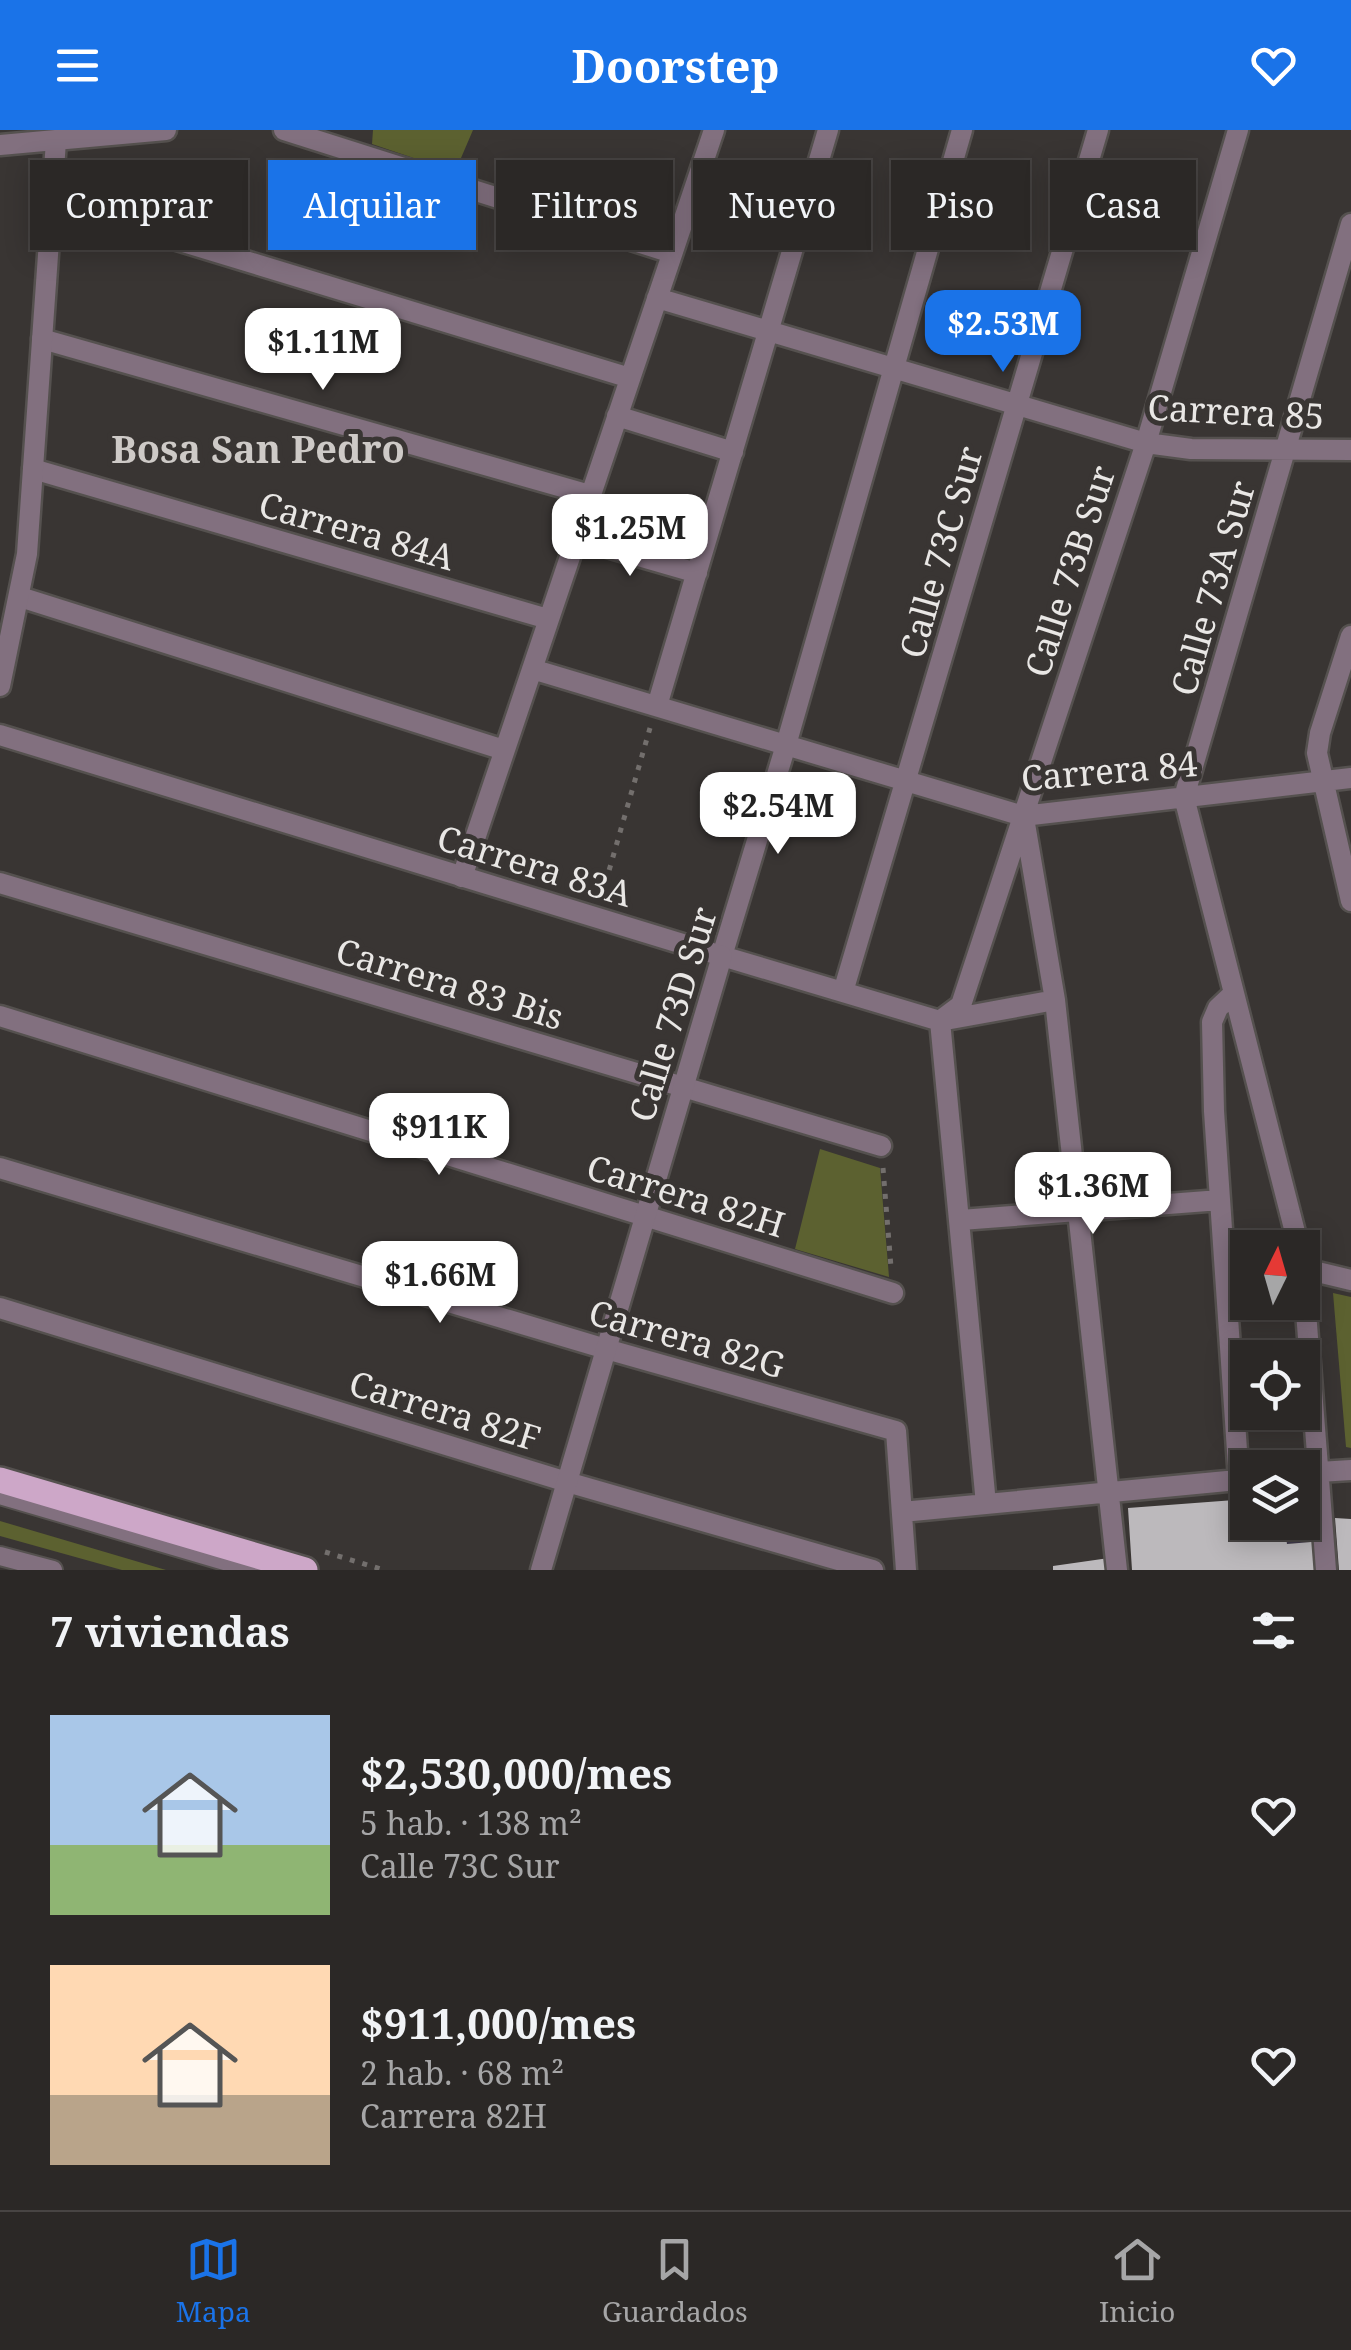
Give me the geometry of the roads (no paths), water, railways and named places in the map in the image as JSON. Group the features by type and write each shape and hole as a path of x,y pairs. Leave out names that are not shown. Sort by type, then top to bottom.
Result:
{"main road":[{"path":"0,1480 305,1570"}],"street":[{"path":"0,145 166,130"},
{"path":"284,130 672,253"},
{"path":"462,877 714,130"},
{"path":"657,706 828,130"},
{"name":"Calle 73D Sur","path":"541,1570 786,744 962,130"},
{"name":"Calle 73C Sur","path":"843,992 1098,130"},
{"name":"Calle 73B Sur","path":"940,1021 961,1005 1146,443 1238,130"},
{"path":"55,160 56,141"},
{"name":"Calle 73A Sur","path":"1184,797 1351,224"},
{"path":"0,686 20,597 48,250"},
{"path":"210,250 630,378"},
{"name":"Carrera 85","path":"657,298 1146,443 1191,449 1351,450"},
{"path":"42,339 590,495"},
{"path":"617,416 733,452"},
{"name":"Carrera 84A","path":"33,468 548,620"},
{"path":"576,538 697,572"},
{"path":"20,597 504,750"},
{"path":"1351,636 1317,753 1351,900"},
{"name":"Carrera 84","path":"532,668 1024,816 1351,778"},
{"name":"Carrera 83A","path":"0,735 940,1021 1055,1000"},
{"path":"1184,797 1294,1230"},
{"path":"1024,816 1055,1000 1117,1570"},
{"name":"Carrera 83 Bis","path":"0,882 881,1146"},
{"path":"1234,994 1218,1008 1212,1022 1220,1200 1241,1450"},
{"name":"Carrera 82H","path":"0,1016 894,1293"},
{"path":"940,1021 986,1504"},
{"name":"Carrera 82G","path":"0,1168 606,1350 896,1431 902,1512"},
{"path":"961,1220 1220,1200"},
{"path":"1320,1270 1351,1280"},
{"name":"Carrera 82F","path":"0,1308 568,1482 873,1570"},
{"path":"1305,1320 1308,1450"},
{"path":"1320,1472 1351,1470"},
{"path":"906,1570 902,1512 1230,1480"},
{"path":"1320,1536 1326,1570"}],"lane":[{"path":"0,1495 255,1570"},
{"path":"0,1556 54,1570"}],"district":[{"name":"Bosa San Pedro","path":"258,448"}]}
